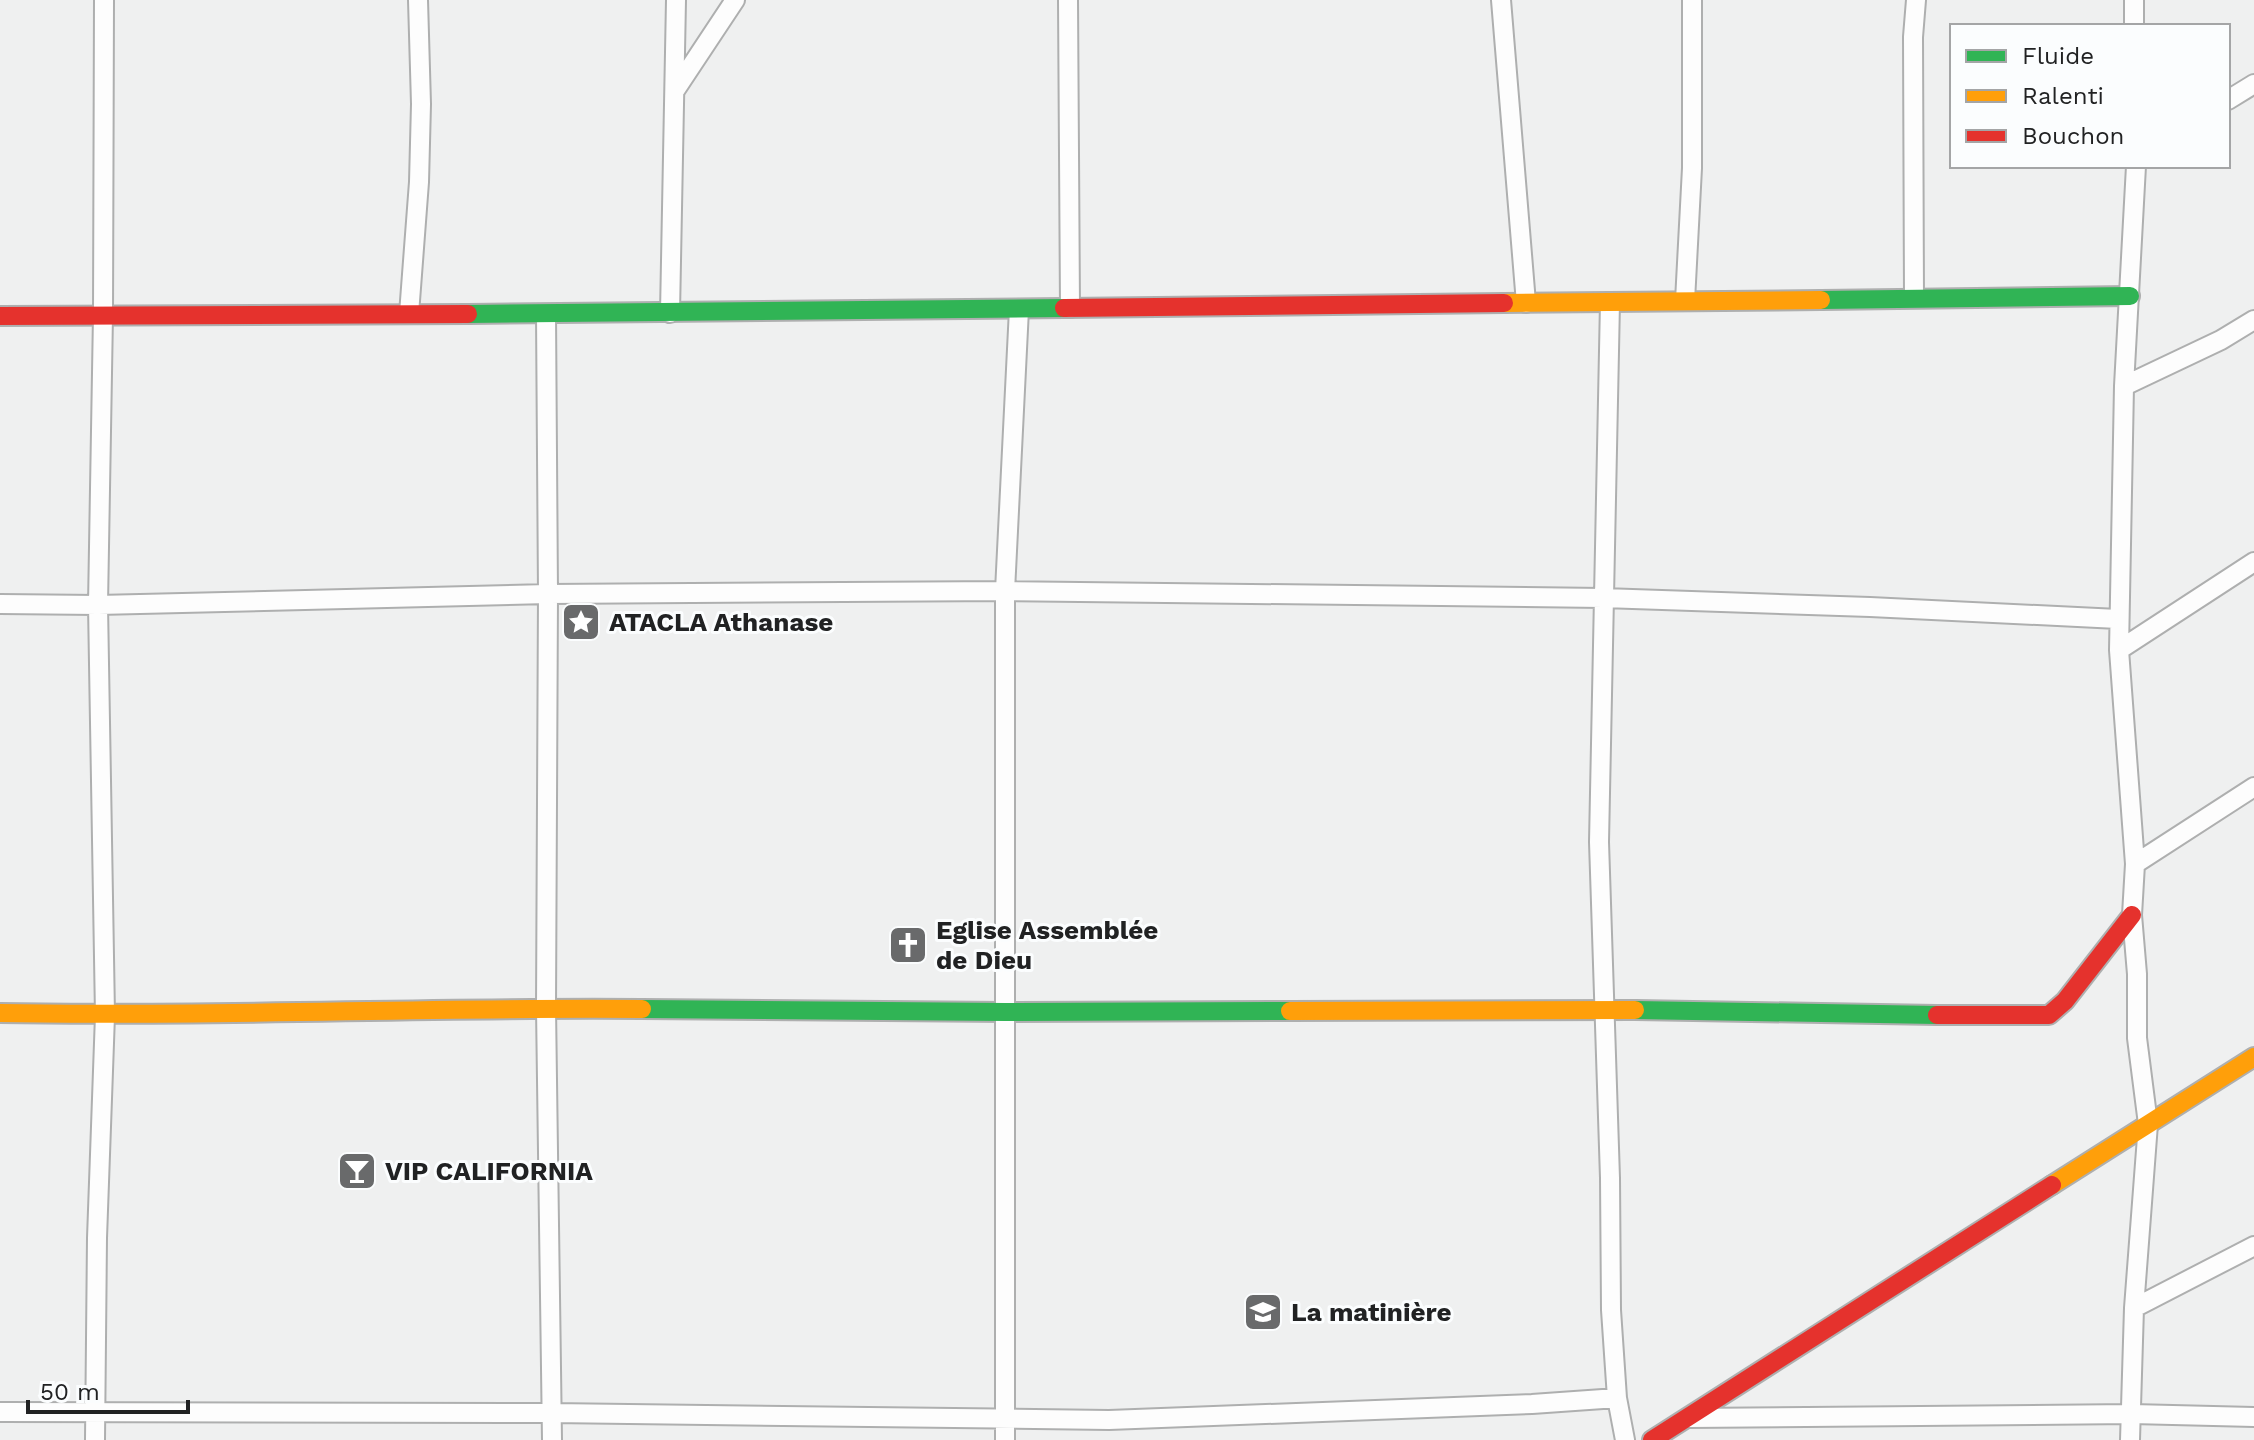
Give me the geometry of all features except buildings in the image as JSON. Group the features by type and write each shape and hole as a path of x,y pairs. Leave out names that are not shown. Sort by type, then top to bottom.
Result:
{"street":[{"path":"95,1440 97,1238 105,1015 98,605 104,0"},
{"path":"409,314 419,182 421,104 418,0"},
{"path":"670,313 676,0"},
{"path":"676,89 735,0"},
{"path":"1068,0 1070,308"},
{"path":"1501,0 1526,303"},
{"path":"1685,301 1692,168 1692,0"},
{"path":"1914,298 1913,37 1916,0"},
{"path":"2134,0 2134,24"},
{"path":"2230,99 2254,84"},
{"path":"2130,1440 2134,1308 2148,1124 2137,1038 2137,974 2132,915 2135,864 2118,619 2124,386 2136,168"},
{"path":"0,316 670,313 2130,296"},
{"path":"1610,302 1599,842 1611,1310 1617,1398 1625,1440"},
{"path":"1005,1440 1005,591 1019,309"},
{"path":"546,314 546,1008 552,1440"},
{"path":"2124,386 2221,340 2254,320"},
{"path":"2119,650 2254,562"},
{"path":"0,604 98,605 548,594 1005,591 1603,598 2118,619"},
{"path":"2135,864 2254,787"},
{"path":"0,1013 105,1015 546,1008 1005,1012 1604,1010 2030,1016 2049,1015 2065,1001 2132,915"},
{"path":"1652,1440 2254,1057"},
{"path":"2134,1308 2254,1246"},
{"path":"0,1412 552,1413 1109,1420 1617,1398"},
{"path":"1686,1418 2132,1414 2254,1417"}],"traffic: fast":[{"path":"1821,300 2130,296"},
{"path":"468,314 1064,308"},
{"path":"642,1009 1290,1011"},
{"path":"1635,1010 1937,1015"}],"traffic: slow":[{"path":"1504,303 1821,300"},
{"path":"0,1013 642,1009"},
{"path":"1290,1011 1635,1010"},
{"path":"2052,1185 2254,1057"}],"traffic: jam":[{"path":"1064,308 1504,303"},
{"path":"0,316 468,314"},
{"path":"1937,1015 2049,1015 2065,1001 2132,915"},
{"path":"1652,1440 2052,1185"}],"place":[{"name":"ATACLA Athanase","path":"581,622"},
{"name":"Eglise Assemblée de Dieu","path":"908,945"},
{"name":"VIP CALIFORNIA","path":"357,1171"},
{"name":"La matinière","path":"1263,1312"}]}
